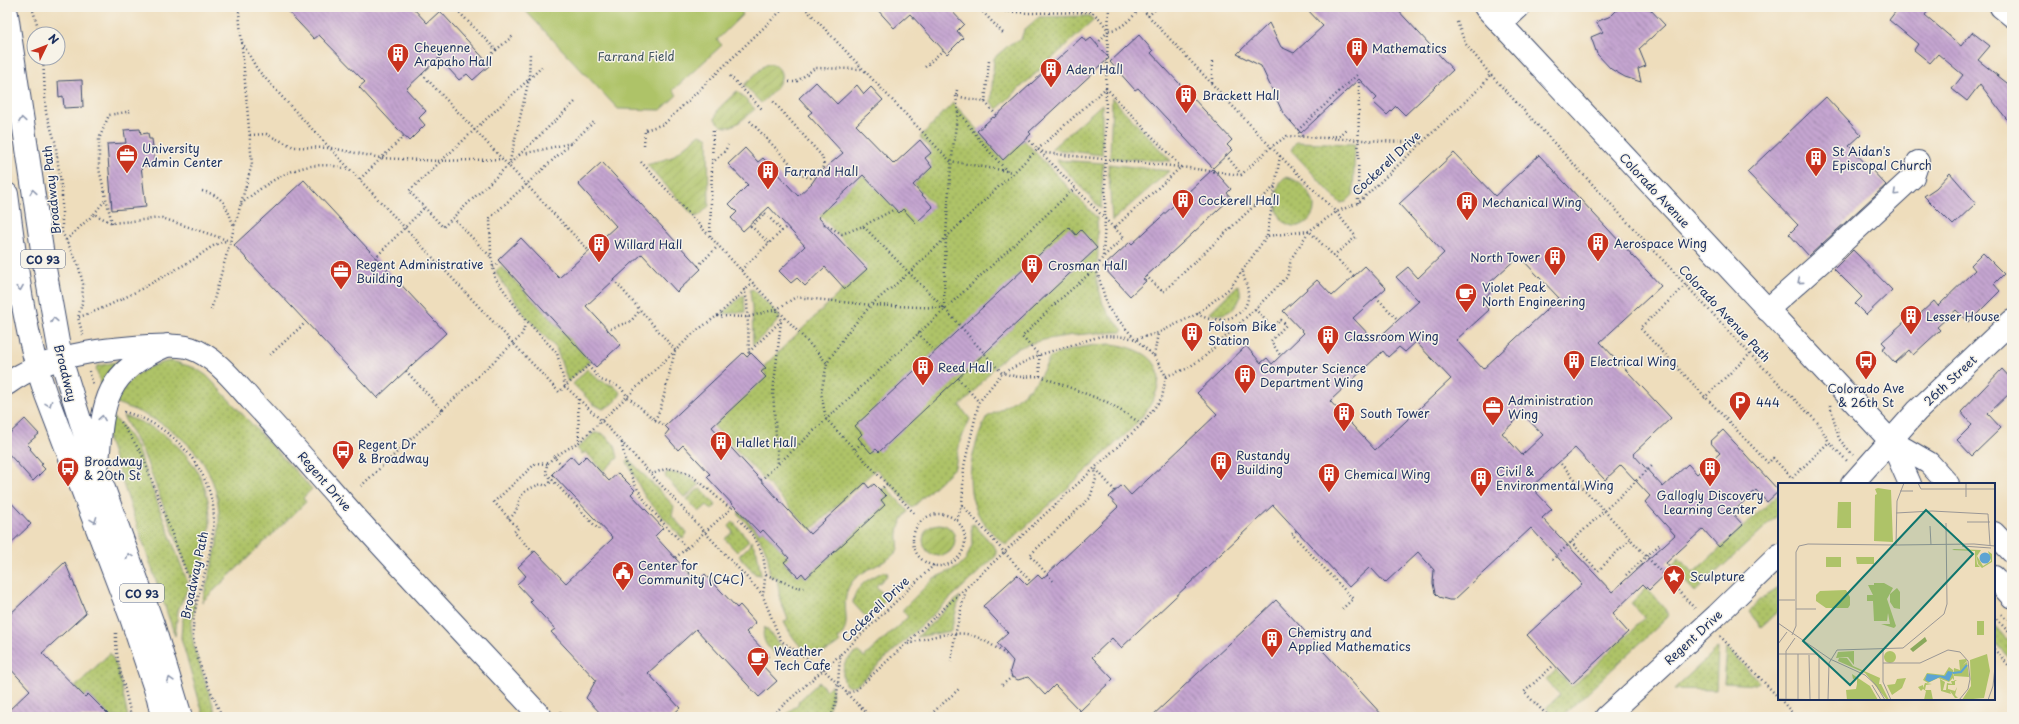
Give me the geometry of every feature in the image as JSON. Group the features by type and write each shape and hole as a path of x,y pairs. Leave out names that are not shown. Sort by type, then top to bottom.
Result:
{"main road":[{"name":"Colorado Avenue","path":"1485,7 1891,441 1929,463 1947,483"},
{"path":"1501,24 1519,7"},
{"path":"2001,7 2012,16"},
{"name":"Broadway","path":"7,14 44,263 61,358 72,397 153,624 181,717"},
{"path":"1767,310 1820,264 1913,177 1918,162"},
{"name":"Broadway","path":"7,194 9,230 25,316 37,367 46,395 130,615 158,698 162,717"},
{"name":"26th Street","path":"1891,441 1917,411 2012,321"},
{"path":"98,470 102,421 109,393 116,382 133,365 168,345"},
{"name":"Regent Drive","path":"7,384 22,373 61,358 134,347 168,345 190,348 208,358 230,377 284,434 358,519 541,717"},
{"name":"Colorado Avenue","path":"1891,441 1910,483"},
{"path":"1853,483 1891,441"},
{"path":"1995,534 2012,552"},
{"name":"Regent Drive","path":"1606,717 1778,556"},
{"path":"1995,579 2005,604"}],"path":[{"path":"32,7 38,26"},
{"path":"211,310 252,164 239,12 244,7"},
{"path":"454,7 496,50"},
{"path":"644,145 645,130 664,124 785,7"},
{"path":"804,7 861,69 950,161 1013,172"},
{"path":"1087,7 1100,19 1108,30"},
{"path":"1103,257 1109,7"},
{"path":"1148,16 1158,7"},
{"path":"979,8 1028,13 1092,12"},
{"path":"979,8 1004,34"},
{"path":"1097,44 1108,30 1120,28 1140,8 1280,156 1336,212 1356,237 1333,256"},
{"name":"Colorado Avenue Path","path":"1457,22 1465,43 1490,74 1750,354 1818,423 1829,442 1847,461"},
{"path":"485,61 513,36"},
{"path":"242,42 258,69 404,228 559,392 593,363"},
{"path":"925,67 943,50"},
{"path":"508,165 530,79 530,54"},
{"path":"985,102 989,61"},
{"path":"1212,62 1212,84"},
{"name":"Broadway Path","path":"43,66 46,113 55,141 62,193 62,232 78,264 83,284 82,303 78,318 105,309 195,258 220,242 230,241"},
{"path":"542,67 409,191 424,208 443,227 575,102"},
{"path":"789,82 796,82 814,68 861,69"},
{"path":"422,74 589,251"},
{"name":"Cockerell Drive","path":"1267,236 1309,231 1336,212 1358,203 1484,85 1490,74"},
{"path":"1347,128 1338,136 1303,137 1297,131 1357,75"},
{"path":"730,76 763,110"},
{"path":"1358,203 1359,79"},
{"path":"914,513 826,419 821,393 827,363 847,333 872,304 909,273 1013,172 1106,88"},
{"path":"1106,88 1181,167"},
{"path":"944,308 945,237 950,161 958,111 956,96 957,90"},
{"path":"956,96 985,102 997,116"},
{"path":"750,121 801,175 810,178 818,174 824,166 825,161 821,154 772,100"},
{"path":"112,223 99,169 99,139 109,115 132,111"},
{"path":"958,111 986,148 1008,171"},
{"path":"594,122 490,218 491,256 495,278 525,319 557,353 566,386 622,442 762,594 781,641 823,669 871,717"},
{"path":"710,237 713,131"},
{"path":"250,135 266,134 294,147 331,148 382,158 441,161 503,159"},
{"path":"360,179 404,136"},
{"path":"1241,175 1271,146 1287,136 1421,143"},
{"path":"1027,138 1124,237 1103,257 1096,268 1057,302 1022,337 1039,355 1040,376"},
{"path":"519,156 572,143"},
{"path":"712,163 725,151 728,145"},
{"path":"1038,150 1045,153 1106,161 1181,167 1241,175"},
{"path":"1226,155 1241,175"},
{"path":"957,520 962,505 964,466 979,402 1002,373 1039,355 1101,336 1126,337 1135,339 1158,333 1197,314 1230,288 1243,272 1267,236 1280,156"},
{"path":"641,162 827,363"},
{"path":"241,204 274,178 306,166 335,164 352,170"},
{"path":"1114,228 1181,167"},
{"path":"1146,276 1163,292 1275,186"},
{"path":"761,480 944,308 1075,188"},
{"path":"202,192 214,194 225,202 234,227"},
{"path":"66,240 94,214 106,199"},
{"path":"376,258 424,208"},
{"path":"824,224 842,234 863,226 895,209"},
{"path":"769,243 751,226 765,213 782,231"},
{"path":"94,214 112,223 162,218 230,241"},
{"path":"453,218 491,256"},
{"path":"741,270 787,226"},
{"path":"863,226 944,308 1002,373 1018,377 1040,376 1107,402 1142,424"},
{"path":"1166,376 1186,369 1203,358 1255,309 1287,276 1291,259 1309,231 1354,276"},
{"path":"698,266 718,246"},
{"path":"493,267 500,262"},
{"path":"847,693 855,691 1142,424 1162,398 1166,376 1154,356 1135,339 1108,308 1096,268"},
{"path":"1197,314 1212,319 1228,319 1239,314 1246,305 1248,294 1243,272"},
{"path":"614,280 676,351"},
{"path":"602,528 598,529 546,473 547,464 554,457 579,442 696,331 717,316 744,289 753,283"},
{"path":"1686,285 1640,328 1704,398 1768,463 1774,458 1792,478 1829,442"},
{"path":"744,289 748,317 749,352 747,357"},
{"path":"717,316 748,317 776,309 796,297 872,304 944,308"},
{"path":"1376,297 1398,320"},
{"path":"776,309 781,321 773,393 778,464"},
{"path":"1255,309 1272,327 1281,320 1286,325 1271,341 1280,355"},
{"path":"607,330 631,321 640,310"},
{"path":"1239,314 1244,320"},
{"path":"361,486 521,336 524,329 525,319"},
{"path":"749,352 781,321"},
{"path":"270,355 305,323"},
{"path":"918,333 934,351"},
{"path":"1154,356 1158,333"},
{"path":"655,420 661,407 676,351"},
{"path":"1704,398 1750,354"},
{"path":"588,366 601,380 620,387 628,397 655,420 665,426"},
{"path":"406,371 442,410"},
{"path":"958,378 979,402"},
{"path":"578,398 579,442"},
{"name":"Broadway Path","path":"121,411 135,415 158,427 174,438 188,452 200,470 209,490 213,507 214,524 211,547 197,603 193,629 197,655 222,717"},
{"path":"118,418 142,454 193,590 191,596 197,603"},
{"path":"622,442 624,462 646,504 687,548"},
{"path":"855,449 862,443"},
{"path":"1843,444 1854,457"},
{"path":"554,457 562,465"},
{"path":"533,552 514,532 518,528 494,502 536,463 547,464"},
{"path":"1561,464 1778,698"},
{"path":"1552,560 1653,465"},
{"path":"1095,468 1115,491"},
{"path":"1053,581 1030,555 1090,498 1096,479 1095,468"},
{"path":"652,474 667,469 683,471 699,480 716,499 730,508"},
{"path":"509,519 516,512 519,499 524,490 541,484 546,486 553,480"},
{"path":"880,490 887,484"},
{"path":"962,505 1031,582"},
{"path":"675,558 734,506"},
{"path":"932,514 950,516 957,520 965,535 962,551 958,558 951,563 934,565 926,562 920,557 915,549 914,532 918,524 924,518 932,514"},
{"path":"738,519 750,532 762,551 766,575 762,594"},
{"path":"1296,531 1292,534 1352,598 1342,609"},
{"path":"1571,542 1598,571 1630,539"},
{"path":"1626,575 1660,544"},
{"name":"Cockerell Drive","path":"830,717 838,701 837,684 841,654 934,565"},
{"path":"766,575 782,579 797,587 804,588"},
{"path":"951,662 955,635 966,588"},
{"path":"2005,604 2012,625"},
{"path":"1995,617 2012,636"},
{"path":"905,645 924,638 947,634 972,635 1009,656"},
{"path":"1995,650 2012,669"},
{"path":"770,717 841,654"},
{"path":"1549,717 1524,692 1554,664"},
{"path":"1002,685 1012,677"},
{"path":"928,717 960,688"},
{"path":"1780,700 1796,717"}],"green space":[{"name":"Farrand Field","path":"522,7 738,7 743,14 717,40 722,45 673,90 677,95 661,110 618,109"},
{"path":"1089,16 1094,20 997,109 991,102 994,58 1010,44 1021,39 1024,30 1039,17"},
{"path":"768,64 774,65 779,69 781,78 776,88 761,103 744,85"},
{"path":"737,91 755,109 730,127 724,127 715,119 718,109"},
{"path":"1112,98 1171,161 1110,158"},
{"path":"953,103 1003,156 1023,139 1097,218 1098,254 1096,277 1103,304 1109,314 1123,330 1121,332 1065,336 1036,342 1013,351 998,363 967,400 960,406 970,419 960,441 955,467 912,508 876,469 811,530 712,424 766,374 761,369 867,266 818,213 863,171 903,206 916,220 933,204 913,182 932,163 925,155 931,149 920,137"},
{"path":"1102,104 1102,155 1051,149"},
{"path":"700,134 708,139 709,206 700,215 695,217 647,165 672,157"},
{"path":"1296,142 1355,144 1353,195 1346,202 1340,203 1291,150"},
{"path":"1056,160 1103,163 1101,209"},
{"path":"1108,164 1169,171 1112,221"},
{"path":"1286,177 1298,182 1312,198 1314,211 1306,223 1301,225 1293,226 1286,223 1281,218 1278,210 1276,202 1277,194 1282,180"},
{"path":"501,266 590,361 568,382 556,348 525,315 498,276 496,271"},
{"path":"1238,285 1240,298 1233,308 1222,314 1210,312"},
{"path":"753,289 779,315 780,319 753,345 750,290"},
{"path":"744,295 745,312 722,314 741,297"},
{"path":"1112,344 1133,349 1147,356 1156,366 1159,377 1157,390 1151,403 1142,417 1129,431 1006,545 988,529 978,514 970,486 972,458 987,417 1015,400 1032,386 1045,368 1049,358 1079,348"},
{"path":"127,360 102,387 96,369 97,366"},
{"path":"172,361 195,368 207,376 312,489 303,498 306,502 202,602 214,558 219,524 216,492 209,473 199,457 186,442 171,430 154,419 116,403 125,387 138,374 154,365"},
{"path":"587,369 599,380 614,386 621,393 614,402 603,409 593,404 573,384"},
{"path":"111,416 121,424 136,446 189,586 178,610 175,636 107,437"},
{"path":"123,416 141,422 158,431 173,442 186,455 197,470 209,505 210,524 207,548 197,586 194,586 144,455"},
{"path":"594,433 602,433 615,445 618,458 603,471 586,452 582,454 577,448"},
{"path":"629,459 674,506 672,516 687,533 683,539 645,497 627,462"},
{"path":"667,472 686,475 699,485 686,497 683,496 666,478 665,475"},
{"path":"886,487 908,511 899,527 898,549 891,557 860,575 849,587 845,602 846,624 845,629 838,640 840,642 822,653 814,653 807,650 800,646 794,639 784,622 788,619 780,600 777,577 771,577 768,558 763,545 752,529 738,514 740,512 760,533 763,530 789,558 784,563 798,577 802,573 806,578 885,505 881,500 886,496 881,491"},
{"path":"701,489 716,505 712,510 707,505 699,512 687,499 697,490"},
{"path":"1778,495 1778,515 1695,592 1671,566 1679,558 1693,573"},
{"path":"733,522 748,539 748,542 737,552 725,539 733,532 729,526"},
{"path":"936,524 942,524 952,531 955,540 954,546 948,553 942,556 936,556 926,549 923,543 923,537 930,527"},
{"path":"974,524 996,549 996,556 858,684 849,687 845,684 843,669 849,657 858,652 864,657 908,617 903,609 934,578 957,568 966,559 972,545 971,525"},
{"path":"751,541 757,552 761,575 755,574 739,556 749,546"},
{"path":"883,572 887,572 888,575 876,586 887,599 867,618 853,603 854,597 856,592 864,583"},
{"path":"1646,588 1666,609 1668,617 1561,717 1555,717 1546,708 1560,695 1546,680 1556,670 1572,687 1645,618 1631,603"},
{"path":"1778,589 1778,611 1761,627 1749,612 1758,601"},
{"path":"960,596 951,631 917,637"},
{"path":"190,601 195,604 191,626 194,648 217,717 204,717 181,638 182,623 186,607"},
{"path":"1995,625 2012,644 2012,661 1995,643"},
{"path":"765,627 786,652 786,655 776,654 768,647 765,642 763,632"},
{"path":"1718,648 1716,690 1674,689"},
{"path":"1727,648 1759,682 1756,685 1724,683"},
{"path":"110,653 117,667 128,717 111,717 88,694 79,703 79,691 75,687"},
{"path":"819,682 826,690 831,685 832,689 831,702 823,717 787,717 788,713 799,703 798,702"}],"building":[{"name":"Cheyenne Arapaho Hall","path":"284,7 412,7 427,23 440,11 490,65 473,80 467,74 459,80 439,58 406,89 426,111 419,118 425,125 409,141 359,87 365,82 319,35 314,39"},
{"path":"875,7 948,7 964,24 957,31 963,38 947,54 910,14 894,28"},
{"name":"Mathematics","path":"1305,7 1395,7 1453,70 1405,115 1396,106 1387,115 1373,102 1377,98 1359,79 1301,133 1283,113 1261,66 1237,54 1269,23 1281,47 1294,53 1323,26"},
{"path":"1620,7 1648,7 1665,25 1639,49 1646,66 1638,69 1641,82 1625,77 1611,69 1597,54 1591,37 1603,32 1596,22 1611,16"},
{"path":"1899,7 1931,7 1925,15 1961,46 1972,32 1990,46 1978,60 2012,87 2012,126 1980,84 1967,101 1952,89 1963,75 1938,54 1930,63 1914,50 1918,44 1889,20"},
{"name":"Brackett Hall","path":"1139,35 1153,51 1151,53 1232,140 1227,145 1232,150 1213,168 1138,88 1135,90 1110,62"},
{"name":"Aden Hall","path":"1082,37 1086,42 1091,38 1109,58 1029,132 1031,134 1003,160 977,131 993,117 994,118"},
{"path":"82,80 83,107 64,108 63,96 59,97 58,81"},
{"name":"Farrand Hall","path":"816,82 837,104 857,85 864,94 871,87 883,100 856,125 894,164 920,140 931,153 925,158 932,167 913,185 933,207 916,223 903,209 899,213 863,175 818,217 867,269 845,289 825,267 805,286 797,278 791,283 779,271 805,246 769,207 743,231 731,218 737,212 729,204 748,185 728,164 745,148 758,162 763,158 798,196 812,183 818,174 843,153 808,115 812,112 799,98"},
{"name":"St Aidan's Episcopal Church","path":"1826,97 1861,135 1849,146 1886,185 1809,256 1789,234 1798,225 1747,172"},
{"name":"University Admin Center","path":"140,129 141,134 148,133 149,139 152,139 155,165 141,166 146,207 112,210 107,144 126,143 124,130"},
{"path":"1454,153 1495,196 1539,155 1661,286 1600,342 1671,418 1633,454 1663,487 1688,464 1697,474 1720,453 1710,442 1723,430 1778,490 1778,492 1767,502 1756,490 1732,513 1743,525 1719,547 1703,529 1666,563 1671,569 1649,590 1643,584 1612,614 1628,632 1572,684 1527,635 1582,584 1531,528 1454,600 1449,600 1439,597 1435,593 1433,583 1434,570 1418,552 1385,583 1370,567 1349,587 1273,505 1121,648 1112,638 1092,657 1113,679 1080,711 1055,685 1045,695 1028,677 1018,680 1012,677 1010,671 1013,661 997,643 1008,633 983,606 1017,575 1027,585 1038,575 1042,579 1118,507 1109,497 1122,485 1131,495 1217,414 1197,393 1246,346 1261,363 1267,358 1272,364 1304,333 1283,311 1317,280 1332,296 1365,266 1386,288 1353,318 1375,341 1419,301 1396,277 1408,267 1418,278 1444,253 1399,204","holes":["1519,256 1559,298 1483,369 1456,340 1489,310 1481,301 1492,291 1487,285","1416,342 1451,379 1375,450 1330,401 1383,351 1388,357 1399,347 1405,352","1523,414 1543,435 1522,455 1502,433","1575,448 1605,480 1621,465 1650,496 1645,502 1675,535 1612,592 1542,518 1552,509 1531,487"]},
{"name":"Willard Hall","path":"602,162 701,269 677,292 642,254 586,306 621,344 596,367 498,260 521,238 559,278 616,226 578,184"},
{"name":"Cockerell Hall","path":"1213,169 1231,189 1227,193 1231,198 1143,279 1146,281 1130,296 1103,267 1130,242 1132,244"},
{"path":"1950,173 1976,203 1953,225 1924,196 1936,188"},
{"name":"Regent Administrative Building","path":"304,180 446,333 377,398 234,245"},
{"path":"1069,227 1076,235 1081,230 1097,248 879,452 876,449 871,453 858,438 862,434 855,426"},
{"path":"1853,250 1892,290 1866,315 1855,304 1862,297 1834,269"},
{"path":"1983,253 2004,274 1994,284 2000,291 1969,322 1956,310 1937,327 1940,330 1913,355 1909,350 1895,363 1882,349 1886,346 1882,342 1904,322 1908,325 1934,301 1938,306 1975,270 1971,265"},
{"name":"Hallet Hall","path":"743,353 747,357 751,353 766,368 761,372 766,377 712,427 810,534 865,483 869,488 874,484 886,496 881,500 885,505 806,578 802,573 798,577 784,562 789,558 763,530 760,533 734,506 707,477 710,474 683,445 678,450 665,435 669,430 665,426"},
{"path":"2002,369 2012,380 2012,391 1988,414 2001,428 1972,456 1957,440 1972,425 1961,412"},
{"path":"25,419 39,434 27,444 43,464 41,465 45,469 33,481 7,452 7,436"},
{"name":"Center for Community (C4C)","path":"571,456 578,464 586,456 609,481 618,473 635,490 631,494 663,528 655,536 697,582 705,574 737,608 740,605 756,623 746,632 769,656 761,664 777,681 759,697 696,629 648,673 680,708 670,717 604,717 586,698 596,680 551,632 555,629 530,602 532,600 517,584 526,576 518,567 535,551 566,583 613,538 552,474"},
{"path":"7,498 31,524 7,547"},
{"path":"65,562 86,613 42,653 85,697 88,694 111,717 7,717 7,712 30,690 7,665 7,617"},
{"name":"Chemistry and Applied Mathematics","path":"1276,600 1384,717 1151,717"}],"place":[{"name":"Mathematics","path":"1357,68"},
{"name":"Cheyenne Arapaho Hall","path":"398,74"},
{"name":"Aden Hall","path":"1051,88"},
{"name":"Brackett Hall","path":"1186,114"},
{"name":"University Admin Center","path":"127,174"},
{"name":"St Aidan's Episcopal Church","path":"1816,178"},
{"name":"Farrand Hall","path":"768,190"},
{"name":"Cockerell Hall","path":"1183,220"},
{"name":"Mechanical Wing","path":"1467,222"},
{"name":"Aerospace Wing","path":"1598,262"},
{"name":"Willard Hall","path":"599,264"},
{"name":"North Tower","path":"1555,276"},
{"name":"Crosman Hall","path":"1032,284"},
{"name":"Regent Administrative Building","path":"341,290"},
{"name":"Violet Peak North Engineering","path":"1466,314"},
{"name":"Lesser House","path":"1911,336"},
{"name":"Folsom Bike Station","path":"1192,352"},
{"name":"Classroom Wing","path":"1328,356"},
{"name":"Electrical Wing","path":"1574,380"},
{"name":"Colorado Ave & 26th St","path":"1866,380"},
{"name":"Reed Hall","path":"923,386"},
{"name":"Computer Science Department Wing","path":"1245,394"},
{"name":"444","path":"1740,422"},
{"name":"Administration Wing","path":"1493,426"},
{"name":"South Tower","path":"1344,432"},
{"name":"Hallet Hall","path":"721,462"},
{"name":"Regent Dr & Broadway","path":"343,470"},
{"name":"Rustandy Building","path":"1221,482"},
{"name":"Broadway & 20th St","path":"68,488"},
{"name":"Gallogly Discovery Learning Center","path":"1710,488"},
{"name":"Chemical Wing","path":"1329,494"},
{"name":"Civil & Environmental Wing","path":"1481,498"},
{"name":"Center for Community (C4C)","path":"623,592"},
{"name":"Sculpture","path":"1674,596"},
{"name":"Chemistry and Applied Mathematics","path":"1272,658"},
{"name":"Weather Tech Cafe","path":"758,678"}]}
